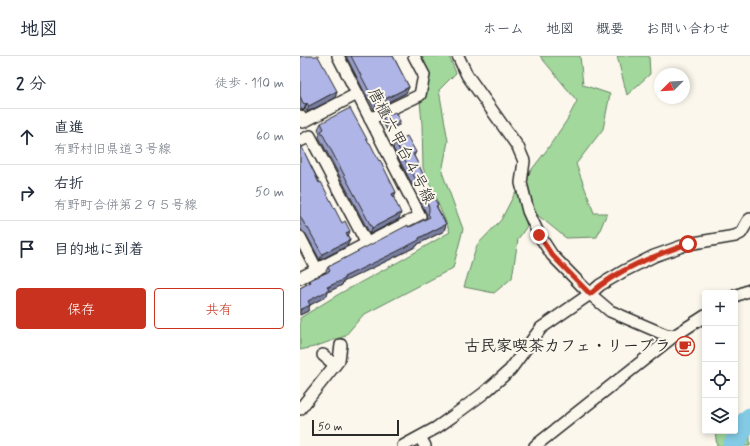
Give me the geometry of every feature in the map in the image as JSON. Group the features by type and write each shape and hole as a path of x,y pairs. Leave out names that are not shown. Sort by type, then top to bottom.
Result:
{"street":[{"name":"唐櫃六甲台４号線","path":"300,278 420,216 338,56"},
{"path":"370,119 420,95 424,75 414,56"},
{"path":"458,56 467,76 518,147 524,161 520,183 528,211 539,235 552,255 590,294 610,311 666,335 674,336"},
{"path":"300,116 303,122 357,94"},
{"path":"300,141 310,136 367,244"},
{"path":"403,446 423,441 436,428 484,392 510,370 542,328 606,281 654,256 688,244 735,236 741,233 750,220"},
{"path":"300,237 317,270"},
{"path":"738,295 750,290"},
{"path":"535,446 674,336 702,318"},
{"path":"300,409 339,360 341,345"},
{"path":"324,355 335,365"}],"green space":[{"path":"422,56 449,56 456,73 439,90 448,141 442,172 463,229 453,268 363,315 345,336 314,347 300,350 300,318 339,294 450,232 423,168 420,100 426,88 429,73"},
{"path":"540,56 580,56 583,85 610,94 603,129 576,164 594,213 607,213 597,237 566,238 535,213 526,177 567,120 577,101"},
{"path":"617,56 649,56 650,74 627,95"},
{"path":"517,189 527,226 518,239 512,278 494,293 464,287 477,245 501,220"},
{"path":"750,408 750,446 717,446 715,434 738,434 738,416"}],"building":[{"path":"300,56 318,56 337,91 309,106 307,103 303,103 300,96"},
{"path":"351,56 393,56 409,87 377,103 370,93"},
{"path":"350,108 379,161 380,160 396,192 392,194 401,213 372,228 321,131 324,129 321,123"},
{"path":"395,112 400,121 388,127 383,118"},
{"path":"407,136 416,152 413,154 424,176 416,180 395,142"},
{"path":"300,145 319,183 321,182 342,223 345,221 350,231 346,233 350,240 322,254 300,216"},
{"path":"431,193 446,224 419,238 419,240 327,287 329,290 308,301 310,305 300,310 300,288 311,282 310,280 330,271 328,267 408,225 408,227 412,226 430,217 428,214 429,207 423,196"}],"waterway":[{"path":"733,446 750,418"}],"place":[{"name":"古民家喫茶カフェ・リーブラ","path":"685,346"}],"route":[{"path":"539,235 552,255 590,294 600,285 624,271 654,256 688,244"}]}
